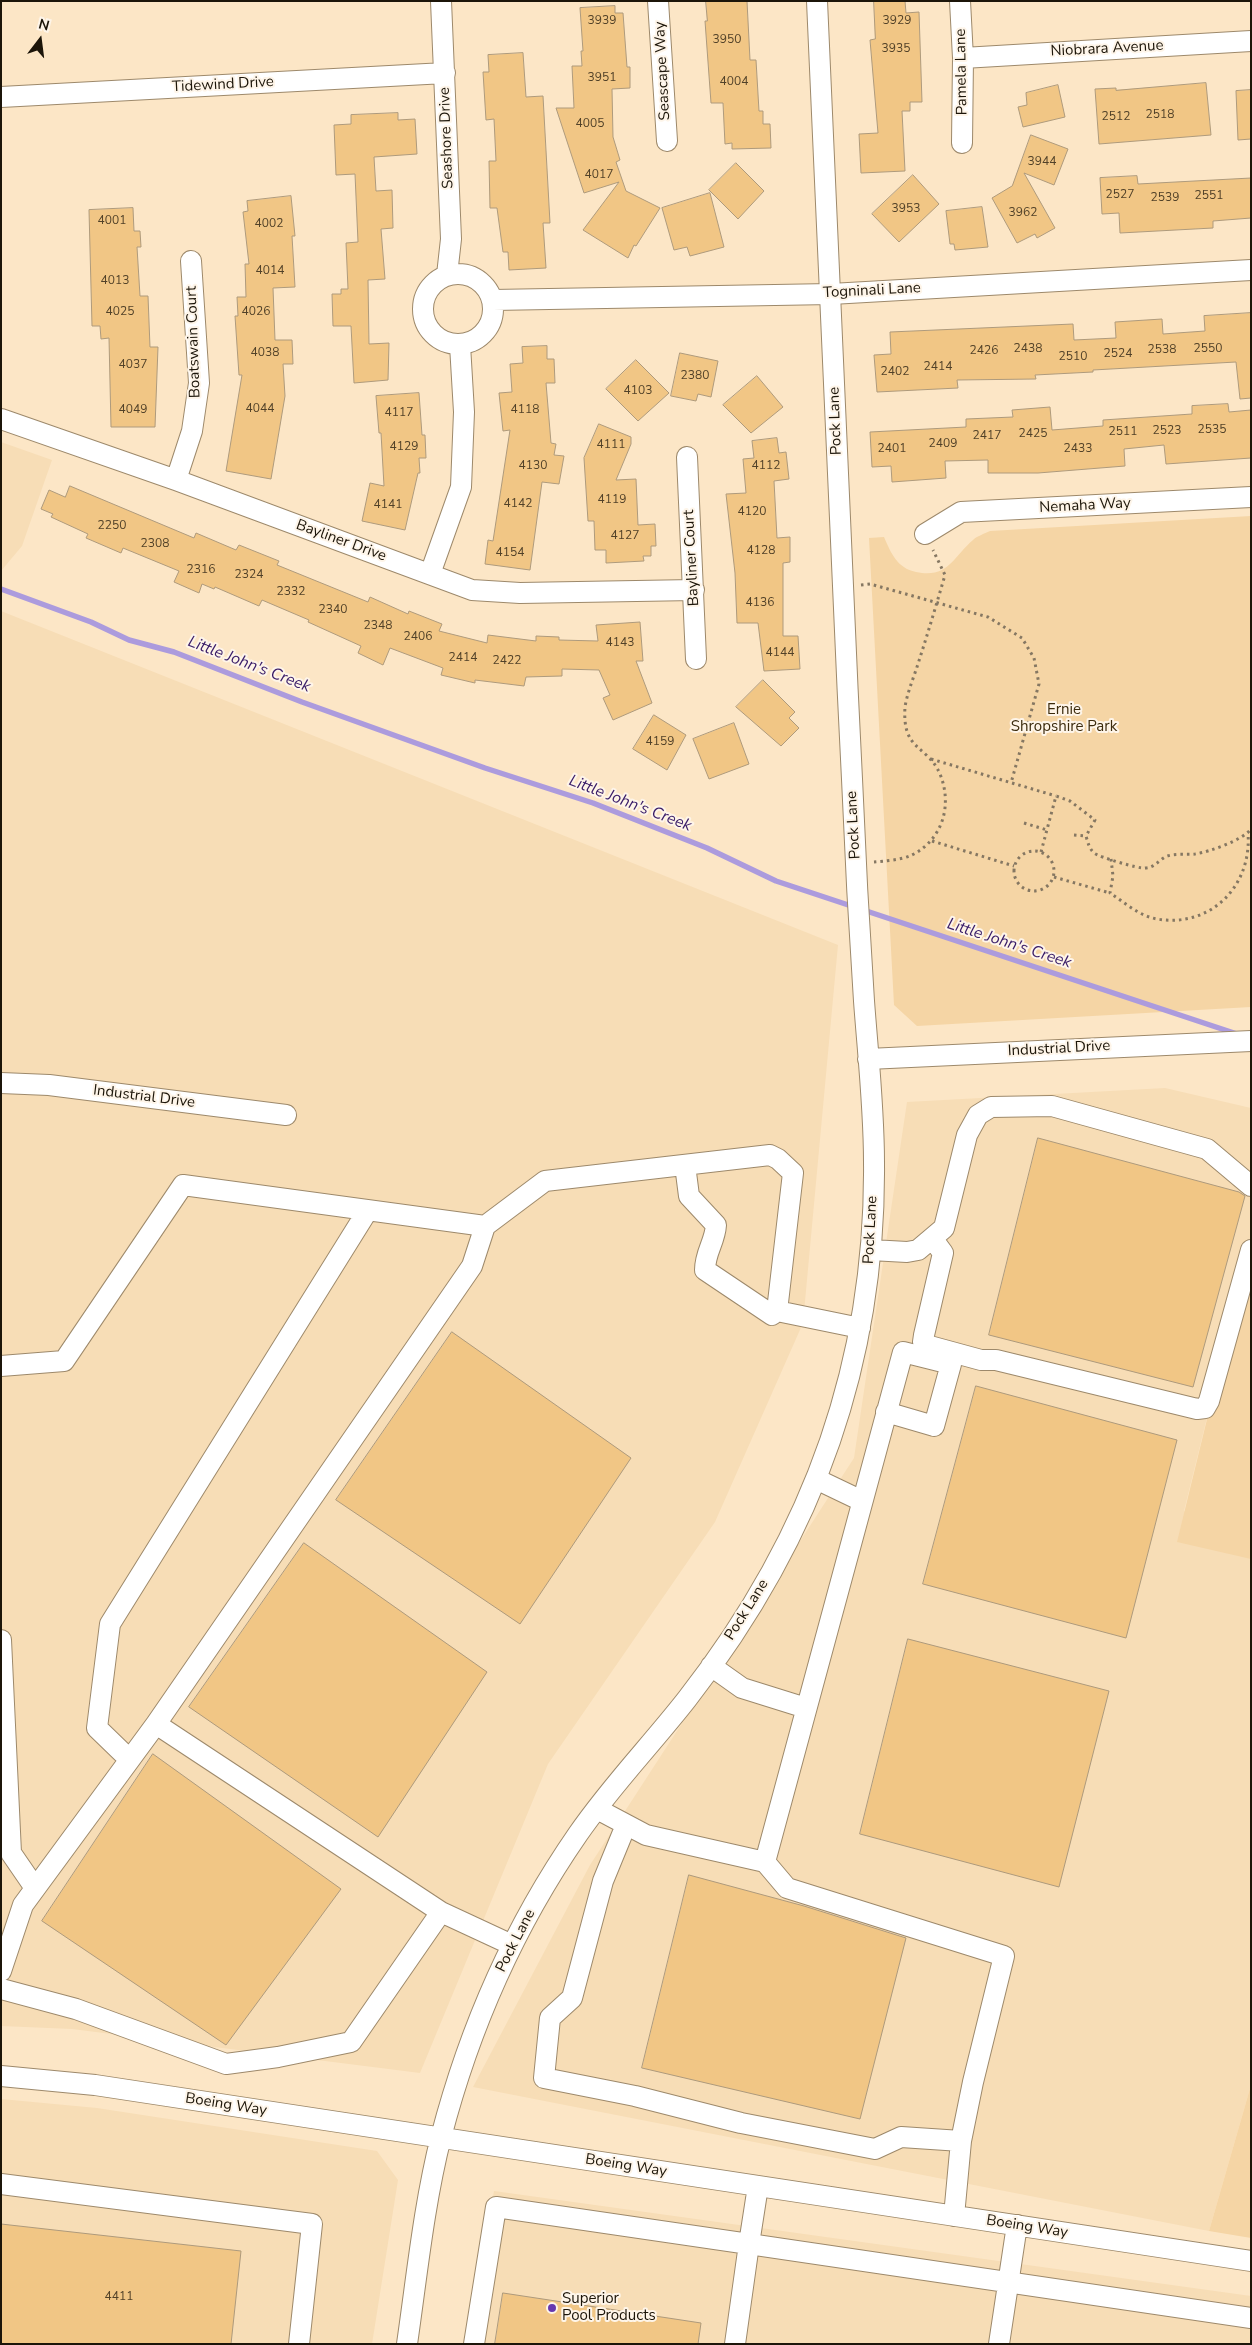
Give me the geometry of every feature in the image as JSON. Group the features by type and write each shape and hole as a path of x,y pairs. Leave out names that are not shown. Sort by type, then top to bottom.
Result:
{"street":[{"name":"Seashore Drive","path":"441,1 451,239 447,275"},
{"name":"Seascape Way","path":"658,1 667,141"},
{"name":"Pock Lane","path":"407,2344 430,2192 441,2138 463,2062 485,2004 512,1945 543,1888 597,1809 711,1666 757,1597 790,1537 816,1479 849,1378 860,1328 871,1250 874,1155 856,870 817,1"},
{"name":"Pamela Lane","path":"960,1 963,58 962,143"},
{"name":"Niobrara Avenue","path":"963,58 1251,41"},
{"name":"Tidewind Drive","path":"1,97 445,74"},
{"name":"Boatswain Court","path":"176,480 192,431 198,383 191,261"},
{"name":"Togninali Lane","path":"493,300 830,294 1251,270"},
{"path":"462,274 483,283 493,300 494,314 482,336 460,345 450,345 432,334 423,320 422,304 431,286 447,275 462,274"},
{"path":"430,574 461,488 464,412 460,345"},
{"name":"Bayliner Drive","path":"1,419 176,480 472,590 495,593 694,590"},
{"name":"Bayliner Court","path":"687,457 696,659"},
{"name":"Nemaha Way","path":"925,534 961,512 1251,498"},
{"name":"Industrial Drive","path":"868,1059 1251,1041"},
{"name":"Industrial Drive","path":"1,1082 49,1085 286,1115"},
{"path":"871,1250 907,1252 918,1250 944,1228 967,1135 978,1115 991,1108 1052,1106 1207,1149 1251,1186"},
{"path":"1,1971 23,1905 156,1724 472,1266 485,1226 544,1181 770,1155 778,1158 793,1173 777,1311 772,1315 767,1313 705,1270 705,1256 716,1236 716,1224 689,1196 685,1165"},
{"path":"1,1366 64,1361 183,1185 485,1226"},
{"path":"130,1759 96,1728 110,1624 368,1210"},
{"path":"932,1238 943,1253 924,1335 923,1342 926,1345 981,1360 996,1360 1197,1409 1205,1408 1209,1401 1251,1250"},
{"path":"777,1311 860,1328"},
{"path":"765,1862 886,1412"},
{"path":"816,1479 862,1501"},
{"path":"1,1640 12,1853 35,1888"},
{"path":"711,1666 742,1688 806,1708"},
{"path":"156,1724 441,1912 512,1945"},
{"path":"597,1809 646,1835 765,1862 787,1888 1004,1956 973,2082 961,2141 954,2216"},
{"path":"626,1825 603,1881 572,1998 550,2018 544,2078 635,2096 741,2123 875,2149 901,2137 961,2141"},
{"path":"1,1989 76,2009 226,2064 278,2057 351,2042 441,1912"},
{"name":"Boeing Way","path":"1,2076 95,2085 1251,2261"},
{"path":"1,2184 312,2224 299,2344"},
{"path":"735,2344 758,2186"},
{"path":"474,2344 496,2207 1251,2318"},
{"path":"999,2344 1017,2225"}],"path":[{"path":"925,534 945,575 906,706 906,732 917,749 931,759 1070,801 1095,820 1086,836 1089,848 1095,854 1135,868 1146,868 1154,865 1166,856 1198,853 1248,834 1251,829"},
{"path":"843,586 870,584 937,601 998,622 1022,638 1034,658 1039,684 1011,782"},
{"path":"856,870 910,856 932,841 945,819 944,791 940,774 931,759"},
{"path":"1041,852 1056,796"},
{"path":"1024,823 1047,830"},
{"path":"1054,877 1110,892 1138,911 1155,918 1177,921 1202,916 1232,894 1246,867 1250,848 1248,834"},
{"path":"1074,835 1086,836"},
{"path":"932,841 1014,866"},
{"path":"1030,851 1041,852 1049,858 1054,866 1054,877 1049,886 1039,891 1029,891 1020,886 1014,876 1014,866 1020,856 1030,851"},
{"path":"1110,892 1113,876 1111,859"}],"shaded area":[{"path":"1,442 52,460 22,546 1,571"},
{"path":"1,611 838,945 803,1323 715,1522 548,1764 420,2073 72,2029 1,2026"},
{"path":"1165,1088 1251,1108 1251,1239 1184,1511 1251,1544 1251,2085 1209,2231 473,2087 590,1865 854,1458 907,1102"},
{"path":"1,2099 97,2108 377,2151 398,2180 372,2344 1,2344"},
{"path":"494,2191 1251,2296 1251,2344 465,2344"}],"green space":[{"name":"Ernie Shropshire Park","path":"1251,516 1251,1007 917,1026 894,1005 869,538 884,537 892,554 899,563 909,570 927,573 936,572 949,565 975,539 990,531"},
{"path":"1251,1239 1251,1559 1177,1542"},
{"path":"1251,2085 1251,2238 1209,2231"}],"building":[{"path":"706,1 747,1 750,60 756,60 759,111 763,111 763,124 770,124 771,148 732,149 732,143 725,144 723,103 711,103 705,21 707,21"},
{"path":"874,1 905,1 906,13 919,12 922,102 910,102 910,111 902,111 905,171 861,173 859,134 878,133 870,40 875,39"},
{"path":"615,6 615,13 623,13 627,67 630,67 630,88 612,89 613,137 620,160 616,162 626,191 660,208 636,246 634,245 628,258 583,230 619,182 584,193 556,108 574,108 572,66 582,66 581,51 583,51 580,8"},
{"path":"523,53 526,97 543,96 550,223 543,223 546,268 509,270 508,252 503,252 497,208 490,208 489,161 496,161 494,119 486,120 483,72 489,72 488,55"},
{"path":"1206,83 1211,135 1099,144 1095,89 1116,88 1116,90"},
{"path":"1058,85 1065,117 1023,127 1018,107 1027,105 1026,93"},
{"path":"1251,90 1251,139 1238,140 1236,91"},
{"path":"398,113 398,120 415,119 417,154 374,157 376,191 392,190 393,228 381,229 385,279 368,280 369,344 389,343 388,380 354,383 351,326 333,326 332,294 341,294 341,289 348,289 346,243 358,242 355,174 336,175 334,125 351,124 351,115"},
{"path":"1031,135 1068,149 1054,185 1024,173 1055,228 1037,238 1035,234 1017,243 992,198 1012,186"},
{"path":"736,163 764,191 738,219 709,190"},
{"path":"913,175 939,204 899,242 872,214"},
{"path":"1137,176 1138,184 1251,178 1251,218 1213,221 1213,228 1120,233 1119,213 1102,214 1100,178"},
{"path":"710,193 724,247 690,256 687,247 674,250 662,208"},
{"path":"291,196 295,236 292,236 295,287 273,288 275,340 292,340 293,364 283,364 285,396 271,479 226,471 242,375 239,375 235,316 238,316 237,297 246,297 245,264 249,264 243,212 248,211 247,201"},
{"path":"982,207 988,247 955,250 954,244 950,244 946,211"},
{"path":"133,208 134,231 140,231 141,247 137,247 140,296 148,296 150,347 158,347 155,427 111,427 109,338 101,339 100,326 92,326 89,210"},
{"path":"1251,313 1251,398 1240,399 1236,362 1093,370 1093,372 1035,375 1036,379 957,380 958,388 877,392 874,355 891,354 890,332 1073,324 1074,340 1116,338 1115,322 1162,319 1163,334 1205,331 1204,316"},
{"path":"547,346 547,359 554,359 555,383 546,383 551,443 556,444 554,455 564,456 559,484 542,482 530,570 485,564 488,540 493,541 510,430 503,431 499,393 512,392 510,364 523,363 522,347"},
{"path":"680,353 718,361 711,397 698,394 696,401 671,396"},
{"path":"636,360 669,393 638,421 606,389"},
{"path":"757,376 783,407 751,433 723,405"},
{"path":"419,393 422,435 425,435 426,458 419,458 420,473 418,473 405,530 362,521 370,483 384,486 381,433 379,433 376,396"},
{"path":"1228,404 1229,412 1251,410 1251,458 1166,464 1164,445 1124,449 1125,466 1038,473 988,473 988,460 945,461 946,478 892,482 891,466 872,467 870,432 966,427 966,419 1013,417 1012,410 1050,407 1052,430 1103,426 1103,420 1192,414 1192,406"},
{"path":"599,424 631,437 631,444 616,480 636,479 638,525 655,524 656,546 651,546 651,556 643,556 644,561 606,563 606,550 595,550 594,521 588,521 584,458"},
{"path":"777,438 779,453 786,452 789,479 774,481 777,538 790,537 790,562 783,563 783,636 798,636 800,669 764,671 758,623 737,623 735,573 726,494 746,493 743,459 754,458 752,441"},
{"path":"70,486 194,538 196,533 236,550 239,545 279,561 277,565 368,602 370,597 408,614 409,611 442,624 439,631 487,643 488,635 536,641 536,636 559,637 559,640 598,641 596,625 640,622 643,661 636,661 652,703 613,720 603,698 610,695 599,670 562,669 562,676 526,677 524,686 475,680 475,683 441,675 443,668 390,648 383,665 358,653 361,646 308,622 309,620 262,600 259,606 215,587 214,589 202,584 199,593 174,582 179,571 123,548 121,553 86,538 88,534 51,517 53,514 41,509 49,490 65,497"},
{"path":"763,680 795,712 789,718 799,728 781,746 736,707"},
{"path":"654,715 686,735 667,770 633,749"},
{"path":"734,723 749,764 709,779 693,739"},
{"path":"1038,1138 1239,1192 1245,1196 1193,1387 989,1335"},
{"path":"452,1332 631,1458 520,1624 336,1500"},
{"path":"976,1386 1177,1440 1126,1638 923,1584"},
{"path":"304,1543 487,1672 378,1837 189,1707"},
{"path":"908,1639 1109,1691 1059,1887 860,1834"},
{"path":"153,1754 341,1889 226,2045 42,1921"},
{"path":"689,1875 804,1906 906,1938 860,2119 642,2068"},
{"path":"1,2224 241,2251 231,2344 1,2344"},
{"name":"Superior Pool Products","path":"503,2293 701,2323 698,2344 495,2344"}],"waterway":[{"name":"Little John's Creek","path":"1,589 91,622 129,640 174,652 302,702 485,768 593,803 707,848 776,881 1237,1034"}],"place":[{"name":"Superior Pool Products","path":"552,2308"}]}
